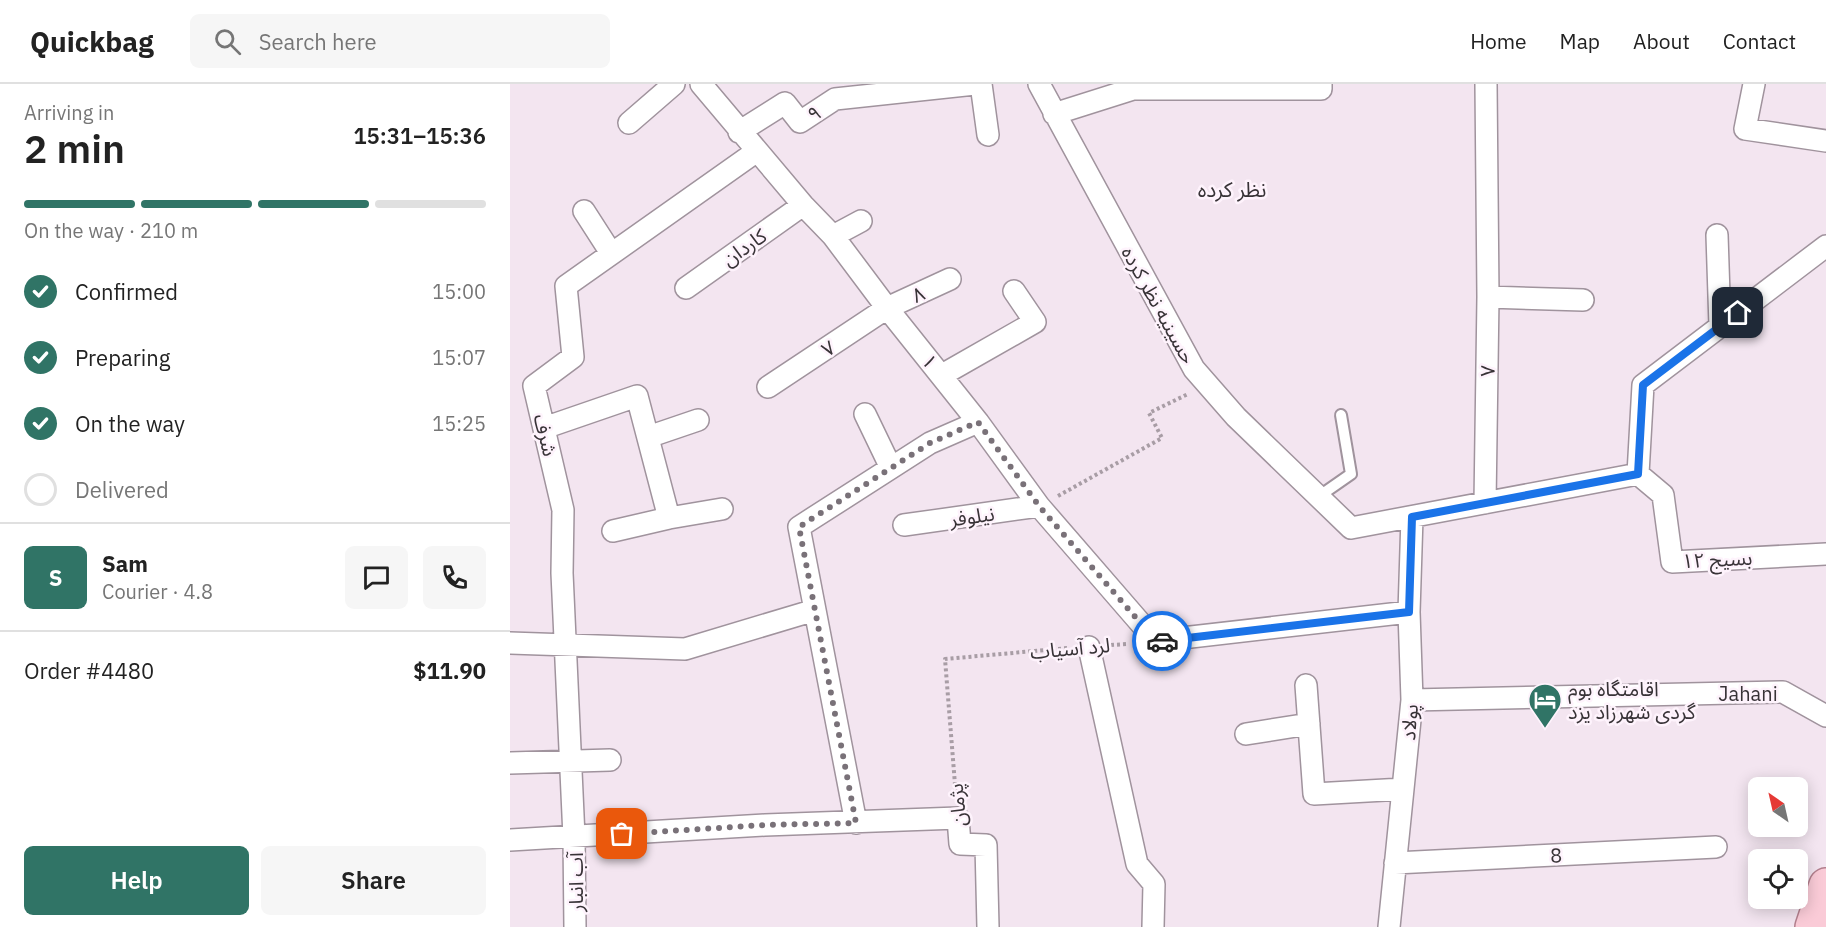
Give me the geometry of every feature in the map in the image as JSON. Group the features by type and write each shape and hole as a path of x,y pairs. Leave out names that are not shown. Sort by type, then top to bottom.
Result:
{"main road":[{"path":"1812,927 1826,885"}],"street":[{"path":"629,123 674,84"},
{"name":"۹","path":"739,132 785,103 800,122 834,92 975,84"},
{"path":"981,84 988,135"},
{"name":"حسینیه نظر کرده","path":"1039,84 1194,369 1236,417 1351,528 1412,517"},
{"path":"1054,114 1132,88 1321,89 1321,84"},
{"name":"۷","path":"1485,503 1488,297 1486,84"},
{"path":"1754,84 1745,129 1826,141"},
{"name":"۱","path":"706,86 739,132 803,206 833,236 978,422 1039,506 1156,641"},
{"name":"شرف","path":"574,837 562,573 564,510 534,386 573,357 566,285 757,151"},
{"name":"کاردان","path":"686,288 803,206"},
{"path":"584,211 610,253"},
{"path":"833,236 861,221"},
{"path":"1717,235 1720,326"},
{"path":"1412,517 1638,474 1643,385 1826,246"},
{"name":"۸","path":"887,308 950,279"},
{"path":"942,375 1035,322 1014,291"},
{"path":"1488,297 1583,300"},
{"name":"۷","path":"768,387 887,308"},
{"path":"544,428 637,396 669,518"},
{"path":"865,414 891,468"},
{"path":"648,436 698,420"},
{"path":"856,823 799,527 930,443 978,422"},
{"name":"بسیج ۱۲","path":"1638,474 1663,495 1672,562 1826,554"},
{"name":"نیلوفر","path":"904,525 1039,506"},
{"path":"613,531 722,509"},
{"name":"پولاد","path":"1389,927 1412,700 1409,612 1412,517"},
{"path":"510,643 685,649 815,610"},
{"path":"1156,641 1409,612"},
{"path":"1089,647 1137,864 1154,884 1153,927"},
{"path":"1306,685 1314,794 1403,789"},
{"name":"Jahani","path":"1412,700 1784,692 1826,716"},
{"path":"1246,734 1309,724"},
{"path":"510,764 609,760"},
{"path":"510,840 765,825 958,818"},
{"name":"پژمان","path":"958,818 960,844 986,845 988,927"},
{"name":"آب انبار","path":"574,837 575,927"},
{"name":"8","path":"1395,863 1716,847"}],"lane":[{"path":"1318,497 1351,474 1341,415"}],"path":[{"path":"1039,506 1162,438 1149,413 1208,385"},
{"name":"لرد آسیاب","path":"945,659 1156,641"},
{"name":"پژمان","path":"945,659 958,818"}],"way so far":[{"path":"622,834 765,825 856,823 799,527 930,443 978,422 1039,506 1156,641 1162,641"}],"place":[{"name":"اقامتگاه بوم گردی شهرزاد یزد","path":"1545,729"}],"district":[{"name":"نظر کرده","path":"1232,189"}],"route":[{"path":"1162,641 1409,612 1412,517 1638,474 1643,385 1738,313"}]}
